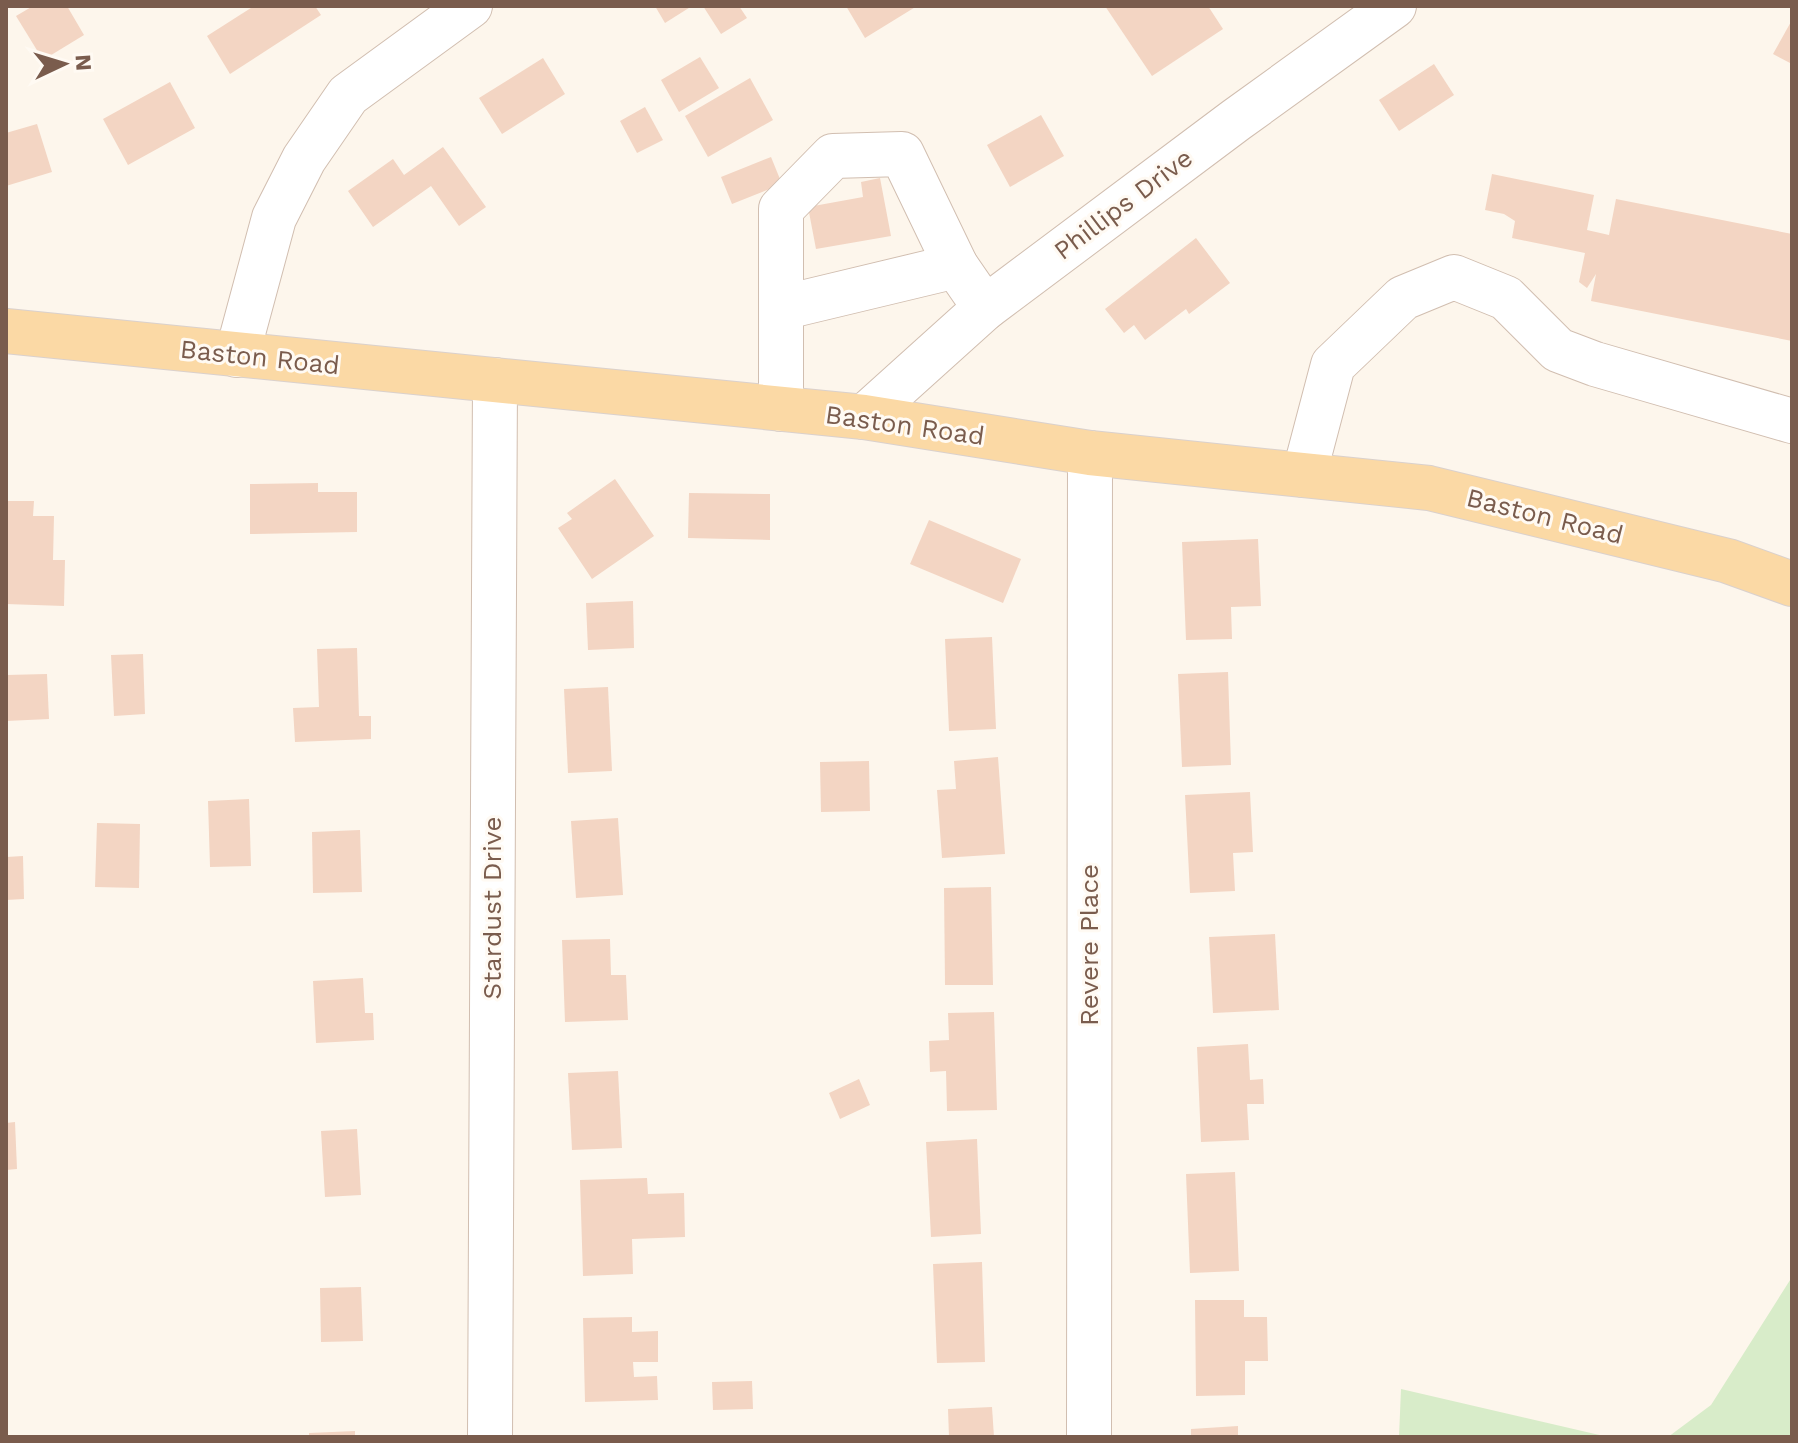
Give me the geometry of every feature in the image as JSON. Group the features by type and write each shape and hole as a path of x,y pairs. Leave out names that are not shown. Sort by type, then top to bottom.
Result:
{"main road":[{"name":"Baston Road","path":"6,331 864,417 1090,453 1429,488 1728,561 1792,584"}],"street":[{"path":"237,355 274,218 304,159 348,95 470,6"},
{"name":"Phillips Drive","path":"864,417 985,308 1394,6"},
{"path":"781,409 781,209 833,156 902,154 956,266 985,308"},
{"path":"781,308 956,266"},
{"path":"1304,475 1333,365 1403,298 1454,277 1506,298 1558,350 1595,364 1792,421"},
{"name":"Stardust Drive","path":"490,1437 495,380"},
{"name":"Revere Place","path":"1089,1437 1090,453"}],"green space":[{"path":"1792,1277 1792,1437 1668,1437 1711,1405"},
{"path":"1401,1389 1608,1437 1399,1437"}],"building":[{"path":"33,6 67,6 84,35 43,60 16,16"},
{"path":"254,6 315,6 321,15 230,74 207,36"},
{"path":"655,6 692,6 665,23"},
{"path":"703,6 739,6 747,18 721,34"},
{"path":"846,6 917,6 865,38"},
{"path":"1105,6 1208,6 1223,29 1152,76"},
{"path":"1792,20 1792,64 1773,54"},
{"path":"700,57 719,88 679,112 661,80"},
{"path":"543,58 565,94 502,134 479,98"},
{"path":"1434,64 1454,95 1399,131 1379,100"},
{"path":"750,78 773,120 708,157 685,116"},
{"path":"170,82 195,128 128,165 103,119"},
{"path":"645,107 663,140 637,153 620,121"},
{"path":"1041,115 1064,156 1010,187 987,145"},
{"path":"37,124 52,172 6,186 6,133"},
{"path":"443,147 486,207 459,226 431,186 373,227 348,191 393,159 404,175"},
{"path":"771,157 782,184 732,204 721,177"},
{"path":"1492,174 1594,195 1587,230 1609,235 1616,199 1792,234 1792,341 1591,301 1596,274 1587,288 1579,282 1585,253 1512,238 1515,221 1504,214 1485,210"},
{"path":"880,178 891,236 816,249 808,207 863,197 861,182"},
{"path":"1196,238 1230,283 1189,314 1186,309 1145,340 1134,325 1124,333 1105,309"},
{"path":"615,479 654,536 592,579 558,528 572,519 567,513"},
{"path":"318,483 318,492 357,492 357,532 250,534 250,484"},
{"path":"689,493 770,494 770,540 688,538"},
{"path":"6,501 34,501 33,516 54,516 53,560 65,560 64,606 6,604"},
{"path":"929,520 1021,559 1003,603 910,564"},
{"path":"1258,539 1261,606 1231,607 1232,639 1186,640 1182,542"},
{"path":"633,601 634,648 588,650 586,603"},
{"path":"992,637 996,729 949,731 945,639"},
{"path":"357,648 359,716 371,716 371,739 295,742 293,708 319,707 317,649"},
{"path":"143,654 145,714 114,716 111,655"},
{"path":"1228,672 1231,765 1182,767 1178,674"},
{"path":"47,674 49,719 6,721 6,675"},
{"path":"608,687 612,771 568,773 564,689"},
{"path":"998,757 1005,854 942,858 937,790 956,789 954,761"},
{"path":"869,761 870,811 821,812 820,762"},
{"path":"1250,792 1253,852 1233,853 1235,891 1190,893 1185,795"},
{"path":"249,799 251,866 210,867 208,801"},
{"path":"618,818 623,895 576,898 571,821"},
{"path":"97,823 140,824 139,888 95,887"},
{"path":"360,830 362,892 313,893 312,832"},
{"path":"23,856 24,899 6,900 6,857"},
{"path":"991,887 993,985 945,985 944,888"},
{"path":"1275,934 1279,1010 1213,1013 1209,937"},
{"path":"610,939 611,975 626,975 628,1020 565,1022 562,940"},
{"path":"363,978 365,1013 373,1013 374,1040 316,1043 313,981"},
{"path":"994,1012 997,1110 947,1111 946,1071 930,1072 929,1041 949,1040 948,1013"},
{"path":"1248,1044 1250,1080 1263,1079 1264,1104 1247,1104 1249,1140 1201,1142 1197,1047"},
{"path":"618,1071 622,1148 572,1150 568,1073"},
{"path":"859,1079 870,1105 840,1119 829,1093"},
{"path":"15,1122 17,1169 6,1170 6,1123"},
{"path":"357,1129 361,1195 325,1197 321,1131"},
{"path":"977,1139 981,1234 931,1237 926,1142"},
{"path":"1235,1172 1239,1271 1190,1273 1186,1174"},
{"path":"647,1178 648,1194 684,1193 685,1237 632,1239 633,1274 583,1276 580,1180"},
{"path":"982,1262 985,1362 937,1363 933,1264"},
{"path":"361,1287 363,1341 321,1342 320,1288"},
{"path":"1195,1300 1244,1300 1244,1317 1267,1317 1268,1361 1245,1361 1245,1395 1196,1396"},
{"path":"632,1317 632,1332 658,1331 658,1362 633,1362 634,1377 657,1376 658,1400 585,1402 583,1318"},
{"path":"752,1381 753,1409 713,1410 712,1382"},
{"path":"992,1407 994,1437 949,1437 948,1409"},
{"path":"1238,1426 1238,1437 1191,1437 1191,1429"},
{"path":"355,1431 355,1437 309,1437 309,1433"}]}
